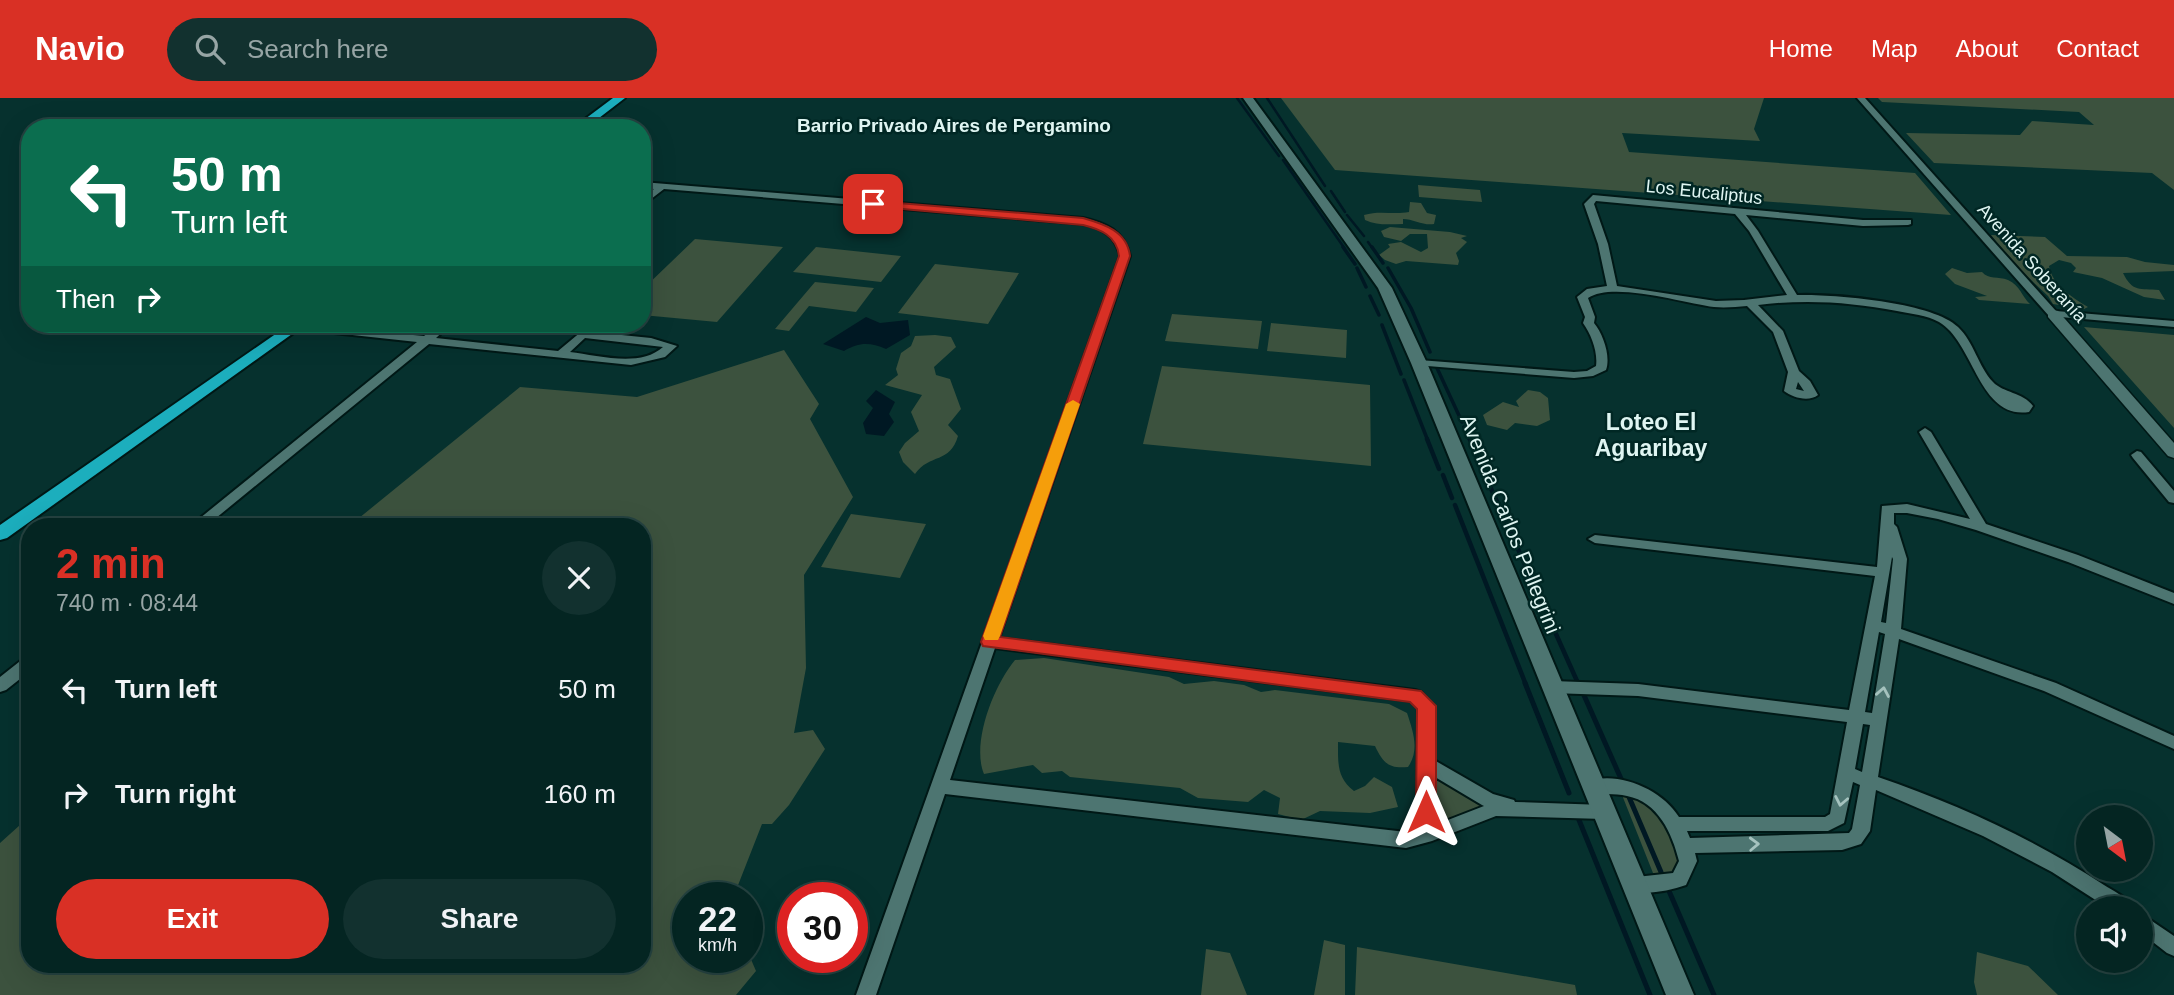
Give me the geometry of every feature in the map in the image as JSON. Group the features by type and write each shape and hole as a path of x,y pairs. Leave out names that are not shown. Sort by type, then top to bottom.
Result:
{"highway":[{"path":"591,119 621,98"},
{"path":"23,518 287,333"},
{"path":"0,534 21,519"}],"main road":[{"name":"Avenida Carlos Pellegrini","path":"1248,98 1385,288 1417,359 1680,995"}],"street":[{"name":"Avenida Soberanía","path":"1861,98 2174,453"},
{"path":"651,185 1083,221 1106,228 1118,237 1124,246 1125,256 866,995"},
{"path":"651,196 663,186"},
{"name":"Los Eucaliptus","path":"1613,289 1589,200 1604,198 1863,223 1908,222"},
{"path":"1737,211 1749,223 1794,298"},
{"path":"1417,359 1574,375 1589,374 1602,368 1603,360 1594,330 1588,323 1590,317 1582,298 1584,293 1598,289 1718,304 1751,304 1794,298 1821,299 1921,313 1942,320 1961,334 1977,366 1992,387"},
{"path":"1751,304 1778,331 1794,372"},
{"path":"2053,314 2174,324"},
{"path":"371,333 631,362 661,355 671,346 650,341 582,334 561,354"},
{"path":"207,518 434,333"},
{"path":"1925,432 1982,528"},
{"path":"2137,455 2174,499"},
{"path":"1675,824 1828,824 1838,818 1854,718 1886,554 1887,509 1894,506 1982,528 2058,553 2174,598"},
{"path":"1685,846 1855,839 1861,831 1893,631 1900,559 1887,517"},
{"path":"1594,539 1881,572"},
{"path":"1872,624 2039,682 2174,743"},
{"path":"989,642 1415,696 1426,706 1426,836"},
{"path":"0,686 21,669"},
{"path":"1552,687 1638,690 1878,720"},
{"path":"1426,763 1488,800 1523,808"},
{"path":"1846,773 1962,818 2030,850 2104,896"},
{"path":"939,786 1406,841 1495,809 1604,812"},
{"path":"1595,786 1629,789 1652,799 1675,824 1685,846 1688,861 1679,879 1665,883 1634,884"},
{"path":"2153,930 2174,947"}],"green space":[{"path":"1281,98 1764,98 1754,129 1760,141 1622,133 1629,152 1915,173 1951,215 1335,170"},
{"path":"1878,98 2174,98 2174,190 2152,173 1934,163 1906,133 2020,135 2032,121 2094,125 2079,112 1882,102"},
{"path":"1418,185 1480,190 1482,202 1419,197"},
{"path":"1410,202 1421,203 1427,213 1436,215 1434,224 1403,219 1403,224 1379,224 1365,220 1364,215 1409,212"},
{"path":"1390,227 1450,232 1467,236 1461,238 1467,242 1456,253 1458,265 1406,261 1396,264 1379,255 1390,247 1388,244 1401,242 1421,252 1428,248 1427,234 1410,234 1401,241 1384,237 1381,231"},
{"path":"1991,235 2045,237 2067,256 2127,257 2174,265 2174,271 2123,273 2134,287 2159,290 2165,300 2144,297 2102,278 2073,272 2076,268 2071,263 2059,260 2049,266 2054,279 2064,290 2088,307 2084,309 2053,304 2013,263"},
{"path":"695,239 783,247 717,322 651,316 651,281"},
{"path":"816,247 901,256 881,282 793,272"},
{"path":"935,264 1019,273 988,324 898,313"},
{"path":"1952,268 1967,273 1982,272 2008,280 2030,304 1979,300 1975,297 1987,296 1955,284 1945,274"},
{"path":"815,282 874,288 856,312 809,306 789,331 775,329"},
{"path":"1172,314 1262,321 1258,349 1165,341"},
{"path":"1271,323 1347,330 1346,358 1267,351"},
{"path":"2084,327 2174,335 2174,428"},
{"path":"915,336 951,337 956,347 934,367 936,375 950,379 961,409 948,425 958,436 950,451 927,463 915,474 903,462 899,452 919,431 911,412 922,395 885,385 898,375 896,369 901,353 911,346"},
{"path":"784,350 819,404 810,419 853,497 804,575 806,668 794,733 813,730 825,749 789,805 772,824 762,824 739,882 672,882 672,973 754,973 736,995 0,995 0,843 21,824 21,973 651,973 651,518 359,518 520,387 637,397"},
{"path":"1162,366 1370,385 1371,466 1143,444"},
{"path":"1528,390 1540,392 1548,398 1550,420 1537,426 1515,423 1507,430 1487,425 1483,415 1503,402 1519,407 1516,401"},
{"path":"851,514 926,524 900,578 821,567"},
{"path":"1044,658 1169,677 1184,684 1214,681 1244,685 1261,692 1275,690 1389,704 1407,713 1415,747 1408,767 1387,764 1375,746 1338,742 1339,764 1341,776 1354,791 1365,786 1374,777 1392,787 1398,807 1370,813 1320,811 1301,820 1278,814 1280,798 1264,790 1248,802 1198,798 1180,788 1070,777 1062,771 1042,773 1033,765 984,774 980,747 987,715 999,684 1015,660"},
{"path":"1436,777 1487,806 1439,824"},
{"path":"1622,795 1641,799 1667,822 1677,850 1677,868 1673,873 1665,876 1653,873"},
{"path":"1324,940 1345,945 1345,995 1314,995"},
{"path":"1357,947 1575,985 1577,995 1355,995"},
{"path":"1206,949 1230,953 1247,995 1201,995"},
{"path":"1977,952 2028,966 2058,995 1977,995 1974,982"}],"water":[{"path":"866,317 880,323 908,320 910,335 886,349 865,344 844,351 823,344"},
{"path":"876,390 895,402 889,414 894,422 884,436 866,434 863,423 873,408 866,401"}],"waterway":[{"path":"1237,98 1279,156"},
{"path":"1267,98 1325,186"},
{"path":"1283,160 1345,249"},
{"path":"1331,191 1345,212"},
{"path":"1347,215 1364,236"},
{"path":"1368,242 1373,249"},
{"path":"1343,247 1355,264"},
{"path":"1372,247 1383,263"},
{"path":"1357,268 1366,287"},
{"path":"1388,268 1411,308 1430,352"},
{"path":"1370,296 1379,315"},
{"path":"1382,325 1401,374"},
{"path":"1437,368 1462,422"},
{"path":"1404,380 1428,441"},
{"path":"1464,427 1470,441"},
{"path":"1427,439 1439,469"},
{"path":"1476,455 1577,681"},
{"path":"1443,475 1452,498"},
{"path":"1455,505 1526,685"},
{"path":"1525,683 1569,793"},
{"path":"1583,693 1622,781"},
{"path":"1629,797 1661,872"},
{"path":"1579,820 1650,995"},
{"path":"1669,891 1714,995"}],"slow traffic":[{"path":"992,636 1073,404"}],"district":[{"name":"Barrio Privado Aires de Pergamino","path":"954,125"},
{"name":"Loteo El Aguaribay","path":"1651,435"}],"route":[{"path":"873,204 1083,221 1106,228 1118,237 1124,246 1125,256 989,642 1415,696 1426,706 1426,812"}]}
